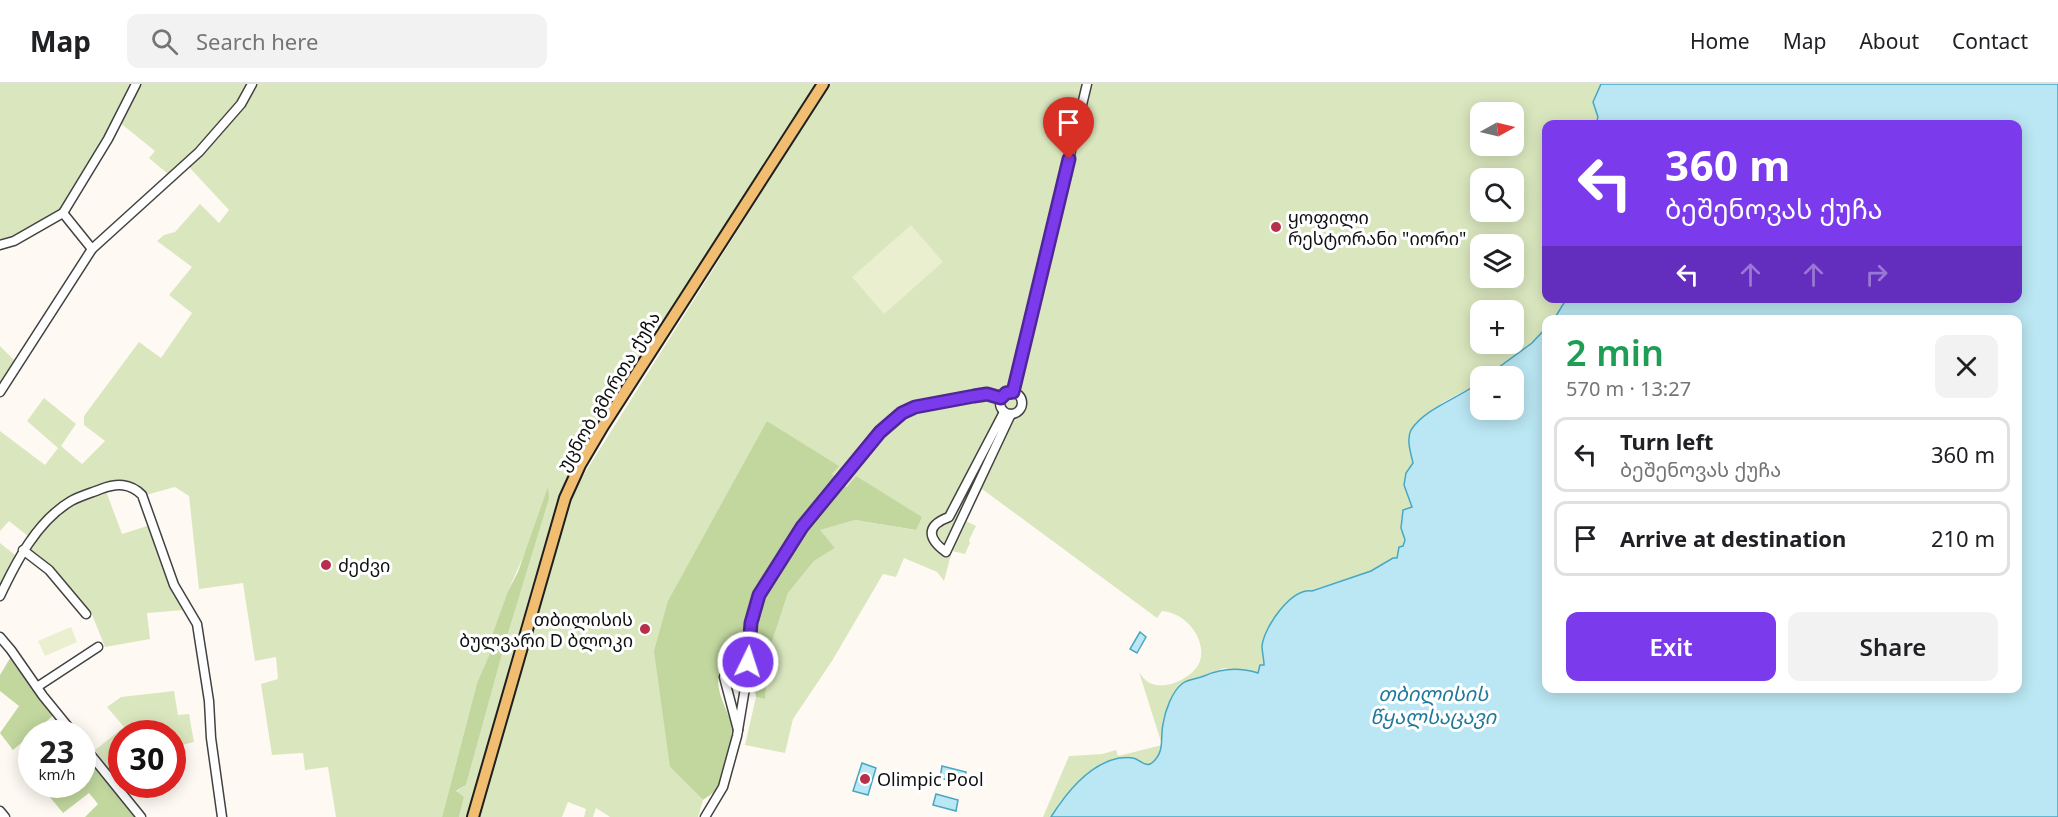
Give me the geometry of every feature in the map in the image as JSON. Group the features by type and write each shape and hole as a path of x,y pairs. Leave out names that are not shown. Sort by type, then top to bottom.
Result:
{"main road":[{"name":"უცნობ გმირთა ქუჩა","path":"473,817 565,498 580,465 823,84"}],"street":[{"path":"0,245 14,241 63,213 108,140 136,84"},
{"path":"0,392 92,249 199,152 241,104 252,84"},
{"path":"1013,392 1087,84"},
{"path":"63,213 92,249"},
{"path":"1013,392 1019,396 1022,405 1018,412 1008,413 1000,405 1001,398 1006,393 1013,392"},
{"path":"705,817 723,787 738,731 747,676 751,623 759,595 802,527 880,432 902,413 915,407 987,394 1001,398"},
{"path":"1008,413 946,552 933,540 931,532 933,526 949,517 1008,413"},
{"path":"0,596 23,550 56,512 73,500 118,485 134,487 142,495 174,585 197,624 209,701 211,738 222,817"},
{"path":"23,550 49,570 86,614"},
{"path":"0,637 63,720"},
{"path":"37,687 98,647"},
{"path":"738,731 723,677 726,672 732,670 747,676"},
{"path":"96,761 141,817"},
{"path":"0,811 5,817"}],"green space":[{"path":"0,84 248,84 211,132 168,174 149,158 155,151 114,118 102,144 61,211 0,241"},
{"path":"257,84 816,84 696,275 574,460 559,498 528,601 468,817 459,817 464,797 456,792 466,785 506,640 549,499 508,591 492,635 490,653 477,683 442,817 336,817 328,767 305,770 303,753 272,755 261,684 278,679 276,657 255,661 243,583 199,589 189,496 175,487 146,495 137,484 118,481 80,493 29,537 9,521 0,531 0,431 45,465 58,448 27,421 44,398 76,424 61,446 82,464 105,441 84,425 84,416 139,342 161,358 192,313 169,295 192,267 157,241 164,235 175,232 200,204 219,223 229,210 189,167 226,128"},
{"path":"830,84 1601,84 1596,107 1597,120 1542,120 1542,303 1564,303 1557,315 1542,315 1542,332 1524,349 1524,300 1470,300 1470,354 1517,354 1501,366 1470,366 1470,388 1443,402 1411,431 1413,463 1404,485 1412,507 1403,510 1401,525 1404,540 1402,547 1398,550 1397,558 1371,571 1315,589 1286,603 1267,629 1262,647 1264,665 1258,674 1224,668 1182,684 1174,694 1163,725 1162,747 1159,757 1157,756 1152,764 1080,781 1061,800 1051,817 1043,817 1069,756 1102,754 1116,750 1118,756 1162,745 1139,672 1148,682 1155,685 1178,682 1197,667 1200,661 1200,644 1197,635 1186,621 1170,612 1162,611 1157,618 982,489 966,521 976,526 969,540 970,543 965,554 952,551 944,581 937,572 904,558 896,577 883,574 832,661 793,719 785,753 745,745 756,697 765,699 770,648 788,593 814,561 835,548 819,530 855,520 915,530 907,508 855,477 848,487 832,474 838,466 767,421 670,767 703,800 698,817 610,817 596,808 593,817 584,817 586,809 568,802 562,817 478,817 574,490"},
{"path":"911,225 943,262 884,314 852,277"},
{"path":"0,346 16,362 0,388"},
{"path":"767,421 839,466 832,474 847,487 856,476 922,517 916,530 855,520 820,530 835,548 814,561 788,593 770,648 765,699 756,697 752,670 733,664 720,673 719,688 731,722 732,734 717,788 703,800 670,767 654,651 668,601"},
{"path":"548,487 549,499 506,640 466,785 456,791 464,797 459,817 442,817 477,683 490,653 492,635 508,591 518,572"},
{"path":"106,491 122,534 150,525 184,610 147,613 150,639 105,647 91,612 53,568 28,548 70,505"},
{"path":"0,543 15,555 0,588"},
{"path":"71,627 77,642 45,656 38,641"},
{"path":"12,655 55,714 48,720 18,720 18,746 13,750 0,733 19,706 0,691 0,675"},
{"path":"174,691 178,715 189,714 194,742 186,744 186,720 118,720 107,707 121,697"},
{"path":"108,740 108,770 96,752"},
{"path":"96,765 108,780 108,798 123,798 139,817 85,817 98,804 93,798 96,798"},
{"path":"51,798 82,798 63,813"}],"water":[{"name":"თბილისის წყალსაცავი","path":"1601,84 2058,84 2058,817 1051,817 1071,789 1098,766 1119,758 1133,758 1150,764 1157,758 1161,749 1167,707 1172,696 1183,683 1224,670 1237,669 1258,673 1260,665 1264,665 1262,646 1264,638 1273,619 1287,602 1304,592 1371,571 1397,558 1399,547 1403,546 1405,540 1401,528 1403,510 1412,507 1404,485 1406,473 1413,463 1409,442 1411,430 1425,415 1470,388 1470,420 1524,420 1524,366 1501,366 1517,354 1524,354 1524,349 1542,332 1542,693 2022,693 2022,315 1556,315 1564,303 2022,303 2022,120 1597,120 1593,102"},
{"path":"1140,632 1146,637 1137,653 1130,649"},
{"name":"Olimpic Pool","path":"862,763 876,768 868,795 853,791"},
{"path":"942,766 966,772 963,784 940,778"},
{"path":"936,794 958,800 956,811 933,805"}],"place":[{"name":"ყოფილი რესტორანი \"იორი\"","path":"1276,227"},
{"name":"ძეძვი","path":"326,565"},
{"name":"თბილისის ბულვარი D ბლოკი","path":"645,629"},
{"name":"Olimpic Pool","path":"865,779"}],"route":[{"path":"748,662 751,623 759,595 802,527 880,432 894,418 915,407 987,394 1001,398 1006,393 1013,392 1069,159"}]}
